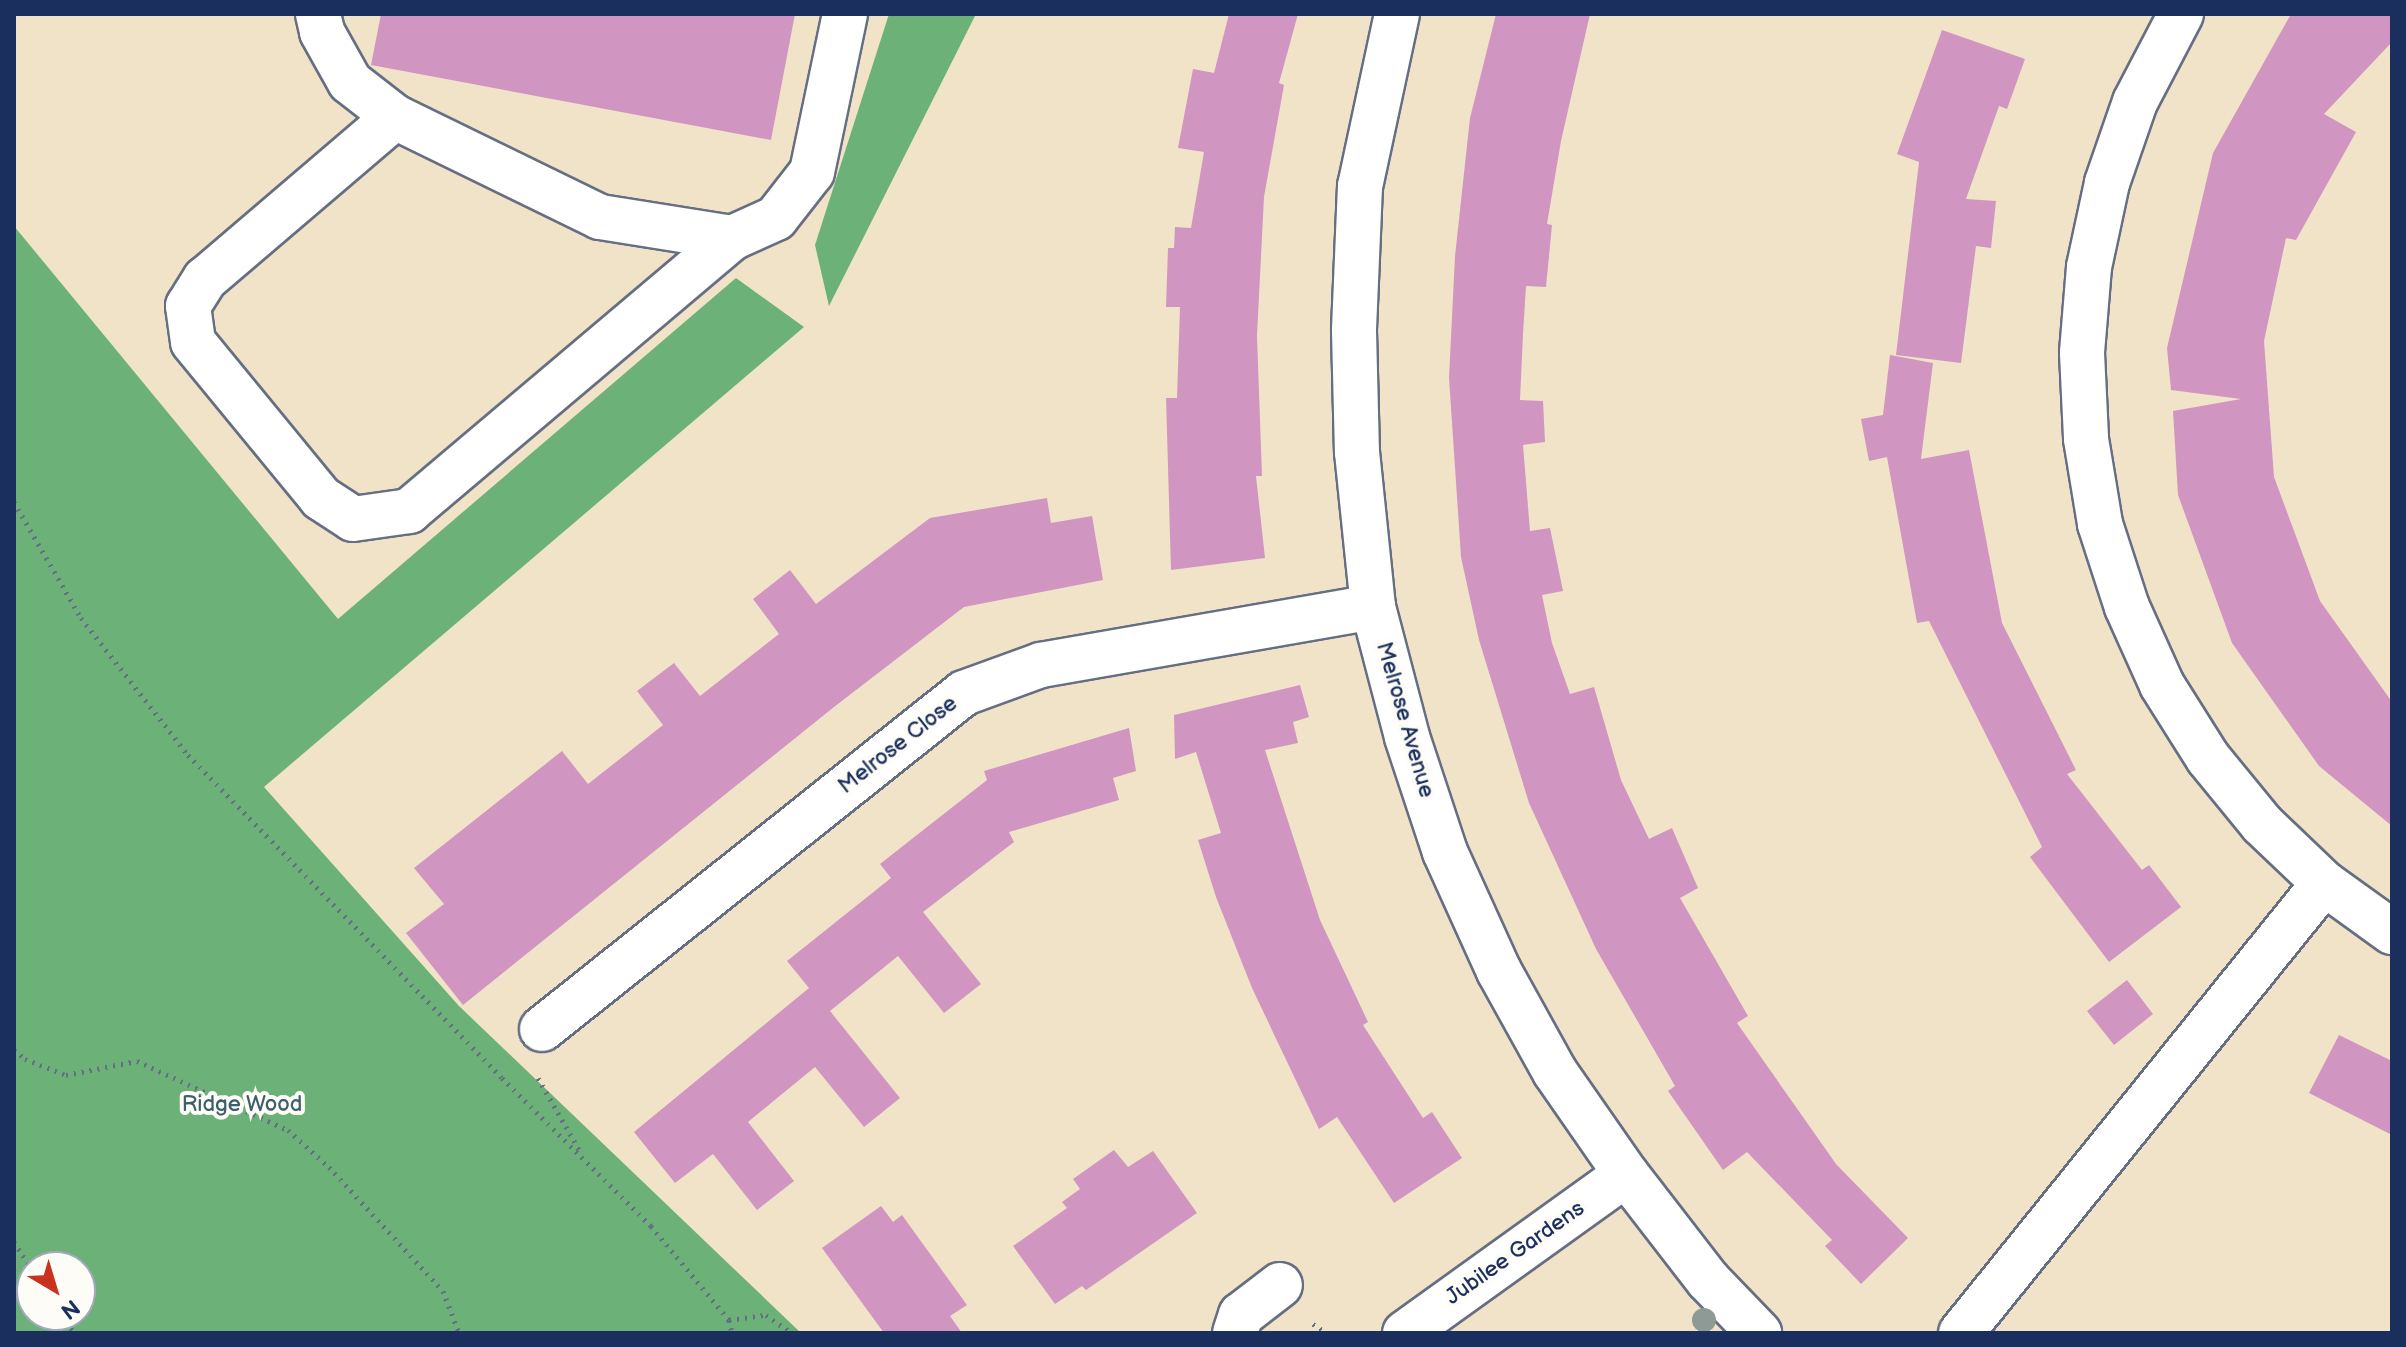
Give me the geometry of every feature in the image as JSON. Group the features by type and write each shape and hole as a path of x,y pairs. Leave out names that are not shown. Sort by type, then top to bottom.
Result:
{"street":[{"path":"318,14 322,32 350,82 395,117 600,217 732,238"},
{"path":"395,117 205,279 188,306 193,342 321,498 353,519 409,511 732,238 776,218 812,172 845,14"},
{"name":"Melrose Avenue","path":"1397,14 1360,186 1354,331 1357,452 1373,607 1407,737 1445,852 1499,971 1555,1072 1626,1174 1708,1280 1759,1333"},
{"path":"2171,17 2116,156 2089,267 2082,353 2086,439 2098,510 2127,607 2162,685 2208,758 2253,813 2324,883 2392,932"},
{"name":"Melrose Close","path":"542,1029 964,693 1041,665 1373,607"},
{"path":"1961,1333 2324,883"},
{"name":"Jubilee Gardens","path":"1405,1333 1626,1174"},
{"path":"1235,1333 1241,1315 1280,1285"}],"path":[{"path":"14,502 81,618 188,755 651,1226 729,1320 732,1333"},
{"path":"542,1029 526,1058 584,1159"},
{"path":"14,1050 25,1059 66,1075 137,1061 288,1130 329,1167 443,1291 459,1333"},
{"path":"729,1320 766,1315 792,1333"}],"green space":[{"path":"889,14 976,14 829,306 815,245"},
{"name":"Ridge Wood","path":"14,226 338,619 736,278 804,327 264,787 459,1006 801,1333 14,1333"}],"building":[{"path":"381,14 795,14 771,140 371,65"},
{"path":"1229,14 1298,14 1279,83 1284,85 1264,197 1257,336 1262,476 1256,476 1265,558 1171,570 1166,398 1177,398 1180,307 1166,307 1168,248 1174,248 1175,227 1191,228 1204,152 1178,148 1193,69 1214,73"},
{"path":"1496,14 1590,14 1561,141 1547,224 1552,225 1546,287 1526,286 1523,334 1520,400 1543,401 1545,442 1523,445 1530,531 1550,528 1563,591 1542,595 1552,643 1570,694 1594,687 1621,780 1649,839 1672,828 1698,888 1680,898 1748,1016 1737,1023 1836,1164 1908,1238 1861,1284 1825,1246 1832,1240 1747,1152 1723,1170 1668,1091 1675,1086 1596,949 1529,803 1479,640 1461,557 1449,378 1455,256 1470,118"},
{"path":"2291,14 2392,14 2392,42 2324,114 2356,132 2296,240 2286,238 2264,341 2274,477 2320,601 2392,702 2392,826 2319,766 2232,643 2178,495 2173,411 2241,399 2171,390 2167,348 2213,153"},
{"path":"1942,30 2025,59 2007,109 1999,106 1966,199 1996,201 1991,248 1976,246 1961,363 1896,355 1919,162 1897,154"},
{"path":"1890,355 1933,363 1921,459 1969,450 2002,623 2076,770 2067,774 2142,870 2149,865 2181,907 2109,962 2030,857 2042,847 1929,621 1917,623 1887,457 1869,461 1861,419 1883,415"},
{"path":"1047,498 1051,523 1092,516 1103,580 964,607 834,707 463,1005 406,933 444,904 414,868 562,751 588,784 663,725 637,691 674,663 700,696 779,634 753,599 790,570 816,604 930,518"},
{"path":"1300,685 1309,717 1293,722 1298,743 1265,750 1320,920 1368,1022 1363,1025 1423,1118 1432,1112 1462,1158 1394,1203 1337,1117 1319,1129 1252,988 1216,897 1198,840 1221,833 1196,752 1175,759 1174,715"},
{"path":"1129,728 1136,771 1113,778 1119,800 1009,832 1014,842 923,912 981,984 944,1013 898,956 830,1011 900,1098 864,1127 815,1067 748,1122 794,1181 757,1210 713,1154 675,1183 634,1132 809,988 787,961 891,878 880,864 987,780 984,771"},
{"path":"2127,980 2153,1014 2114,1045 2087,1011"},
{"path":"2339,1035 2392,1061 2392,1135 2309,1093"},
{"path":"1114,1150 1128,1167 1153,1151 1197,1213 1086,1290 1082,1286 1055,1304 1013,1246 1067,1208 1062,1202 1080,1189 1073,1179"},
{"path":"881,1206 893,1222 902,1215 967,1305 950,1316 962,1333 884,1333 822,1248"}]}
